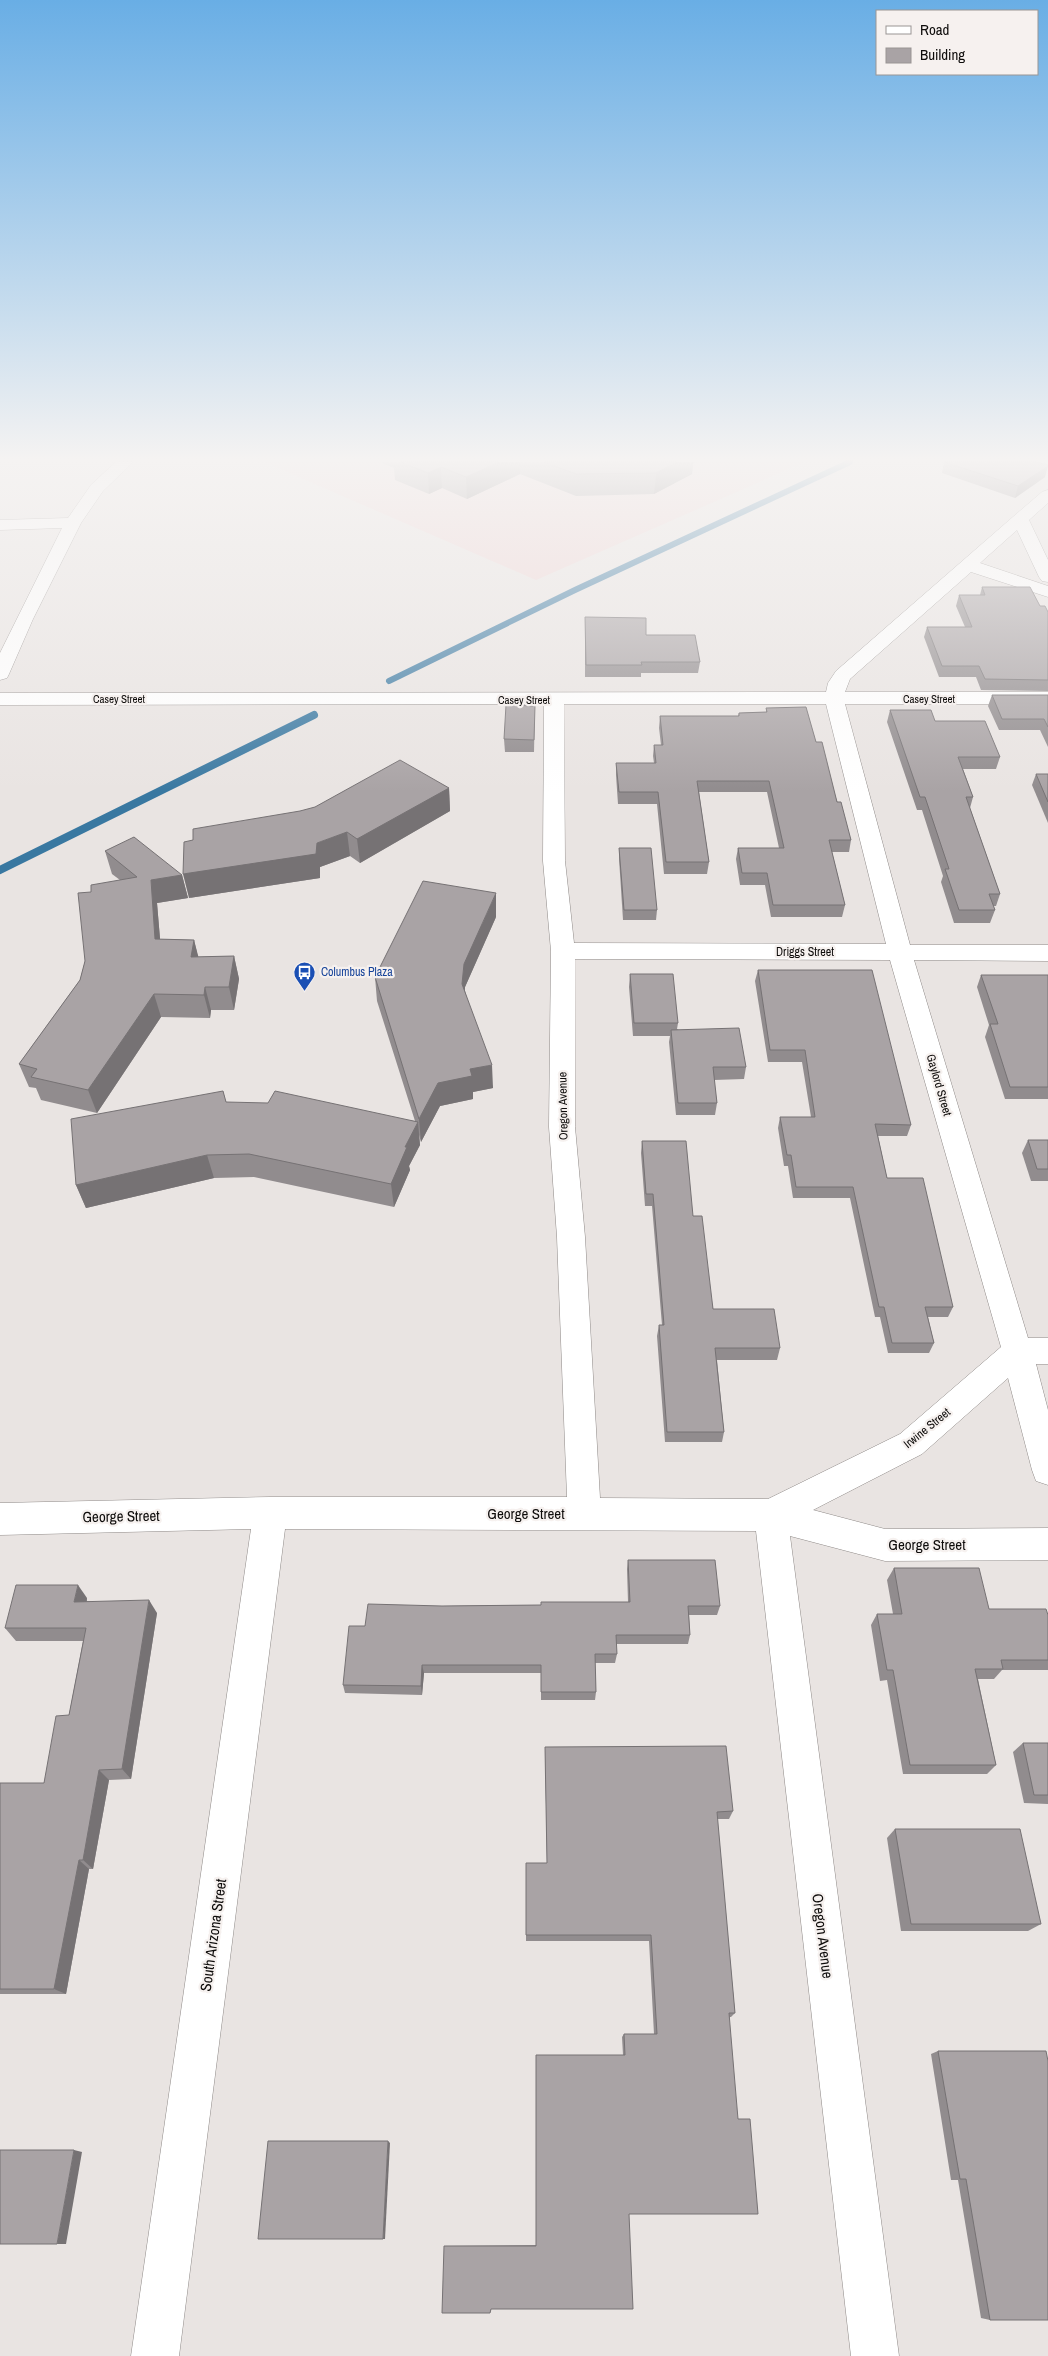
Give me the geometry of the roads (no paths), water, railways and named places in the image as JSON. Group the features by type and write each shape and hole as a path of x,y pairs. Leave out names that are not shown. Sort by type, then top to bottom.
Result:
{"street":[{"path":"0,674 48,572"},
{"path":"834,699 837,682 843,675 960,572"},
{"path":"989,572 1048,592"},
{"name":"Casey Street","path":"0,699 554,700 1048,698"},
{"name":"Gaylord Street","path":"834,699 900,953 1017,1351 1048,1470"},
{"name":"Oregon Avenue","path":"554,700 554,860 563,951 562,1127 571,1237 584,1513"},
{"name":"Driggs Street","path":"563,951 1048,953"},
{"path":"1017,1351 1048,1351"},
{"name":"Irwine Street","path":"771,1515 910,1444 1017,1351"},
{"name":"George Street","path":"0,1518 270,1513 771,1515 884,1545 1048,1544"},
{"name":"South Arizona Street","path":"156,2356 270,1513"},
{"name":"Oregon Avenue","path":"771,1515 875,2356"}],"waterway":[{"path":"389,681 614,572"},
{"path":"0,870 314,715"}],"place":[{"name":"Columbus Plaza","path":"305,991"}]}
